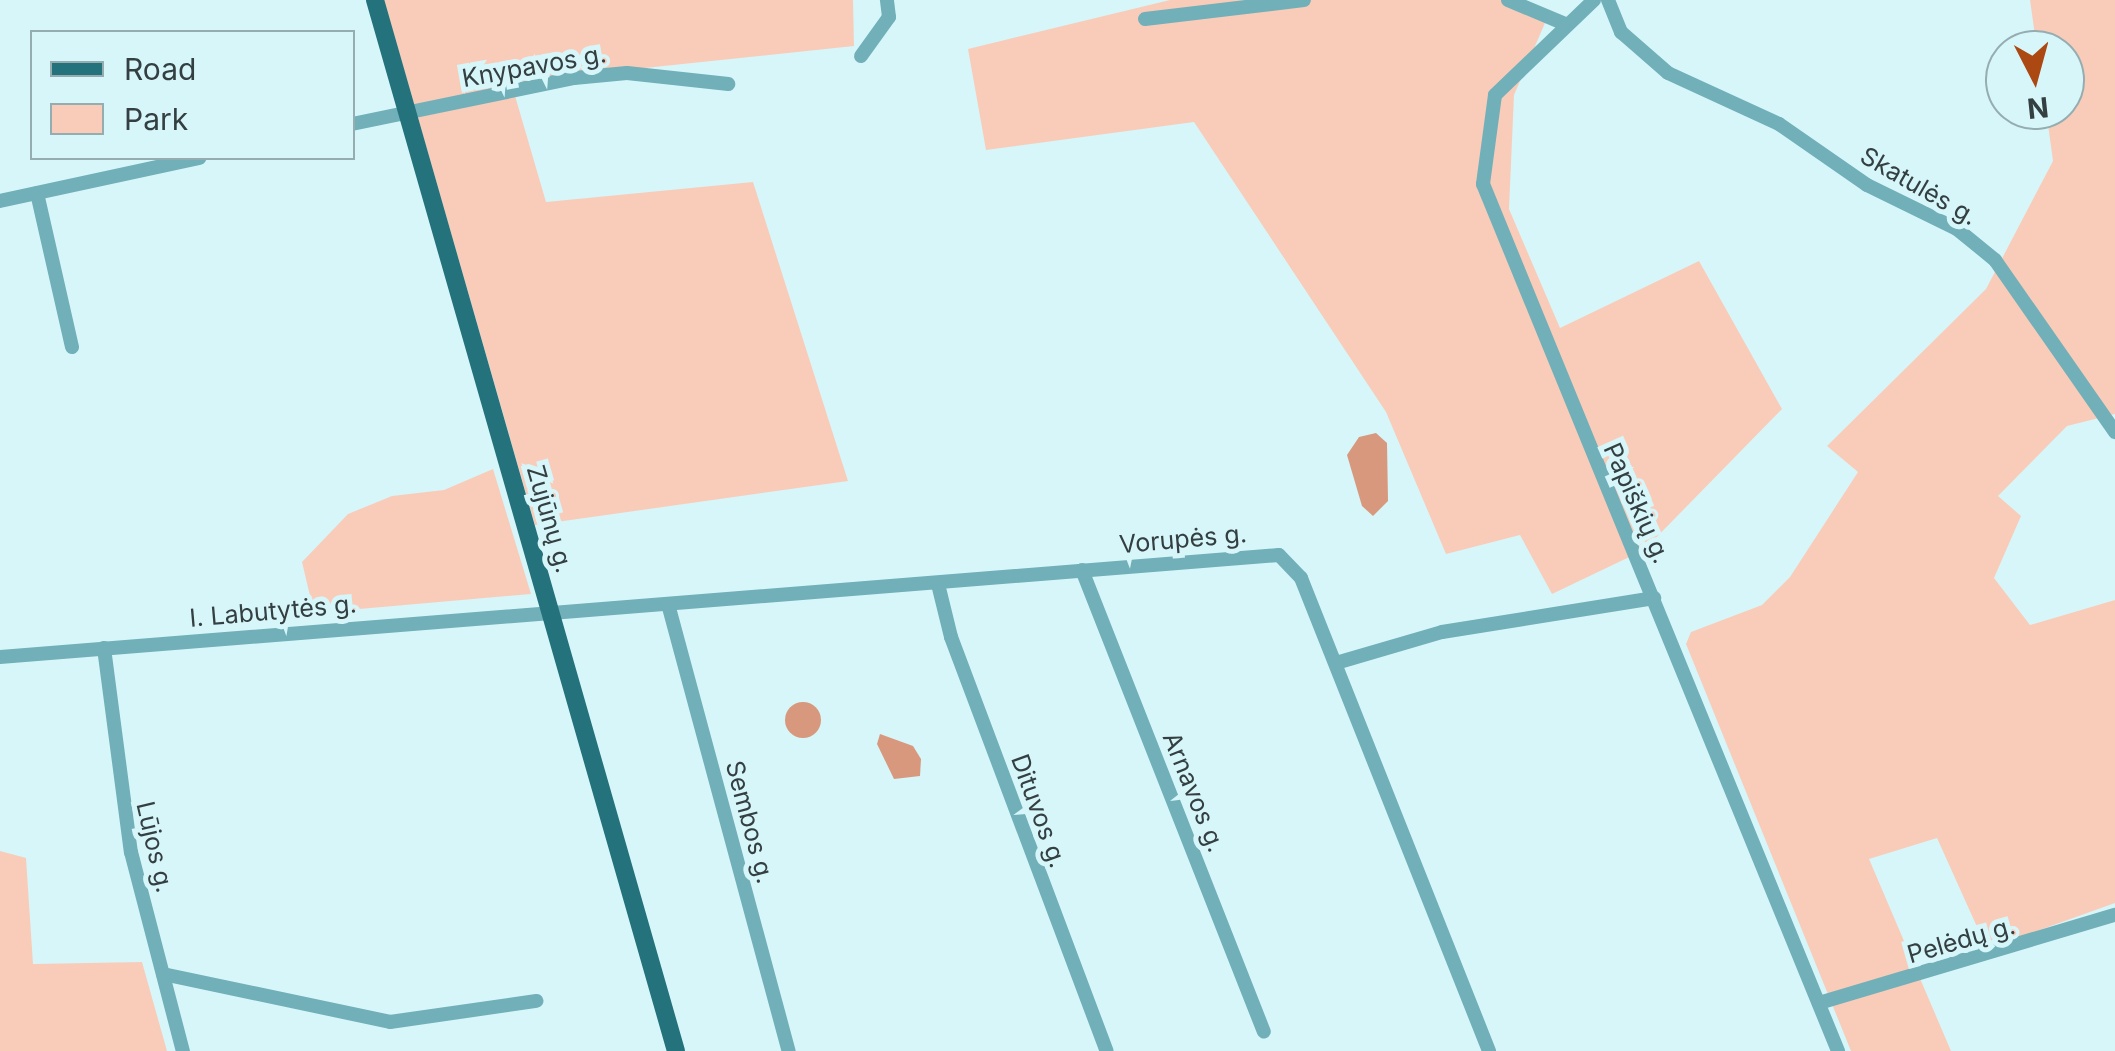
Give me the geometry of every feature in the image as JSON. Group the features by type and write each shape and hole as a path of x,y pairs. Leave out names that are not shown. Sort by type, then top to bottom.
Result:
{"main road":[{"name":"Zujūnų g.","path":"375,0 676,1051"}],"street":[{"path":"862,56 889,17 887,0"},
{"path":"1145,20 1304,0"},
{"path":"1508,0 1565,24"},
{"name":"Papiškių g.","path":"1594,0 1495,94 1484,184 1838,1051"},
{"name":"Skatulės g.","path":"1608,0 1621,32 1668,73 1779,124 1867,185 1957,229 1995,260 2115,432"},
{"name":"Knypavos g.","path":"355,123 574,78 628,73 728,84"},
{"path":"0,201 189,160"},
{"path":"37,192 72,347"},
{"name":"Vorupės g.","path":"550,613 1279,555 1301,578 1489,1051"},
{"name":"Arnavos g.","path":"1082,570 1264,1031"},
{"name":"Dituvos g.","path":"938,584 951,637 1108,1051"},
{"path":"1336,663 1442,632 1654,598"},
{"name":"Sembos g.","path":"668,604 790,1051"},
{"name":"I. Labutytės g.","path":"0,657 550,613"},
{"name":"Lūjos g.","path":"104,648 118,782 183,1051"},
{"name":"Pelėdų g.","path":"1819,1003 2115,915"},
{"path":"163,974 390,1022 536,1001"}],"green space":[{"path":"384,0 853,0 854,46 511,82 546,202 753,182 848,481 535,525"},
{"path":"1170,0 1511,0 1545,23 1514,95 1509,209 1560,328 1699,261 1782,409 1644,550 1552,594 1520,535 1446,554 1386,412 1194,122 986,150 968,49"},
{"path":"2030,0 2115,0 2115,414 2067,426 1998,496 2021,516 1994,578 2030,625 2115,600 2115,903 1987,949 1937,838 1869,859 1951,1051 1851,1051 1686,644 1691,632 1762,605 1790,577 1858,472 1827,446 1986,289 2053,161 2049,130 2085,130 2085,30 2034,30"},
{"path":"493,469 531,594 314,613 302,562 348,514 392,496 444,490"},
{"path":"0,851 26,858 33,964 142,962 167,1051 0,1051"}],"shaded area":[{"path":"1376,433 1387,443 1388,501 1373,516 1362,506 1347,455 1359,437"},
{"path":"803,702 816,707 821,720 816,733 803,738 790,733 785,720 790,707"},
{"path":"880,734 913,746 921,759 920,776 894,779 877,744"}]}
